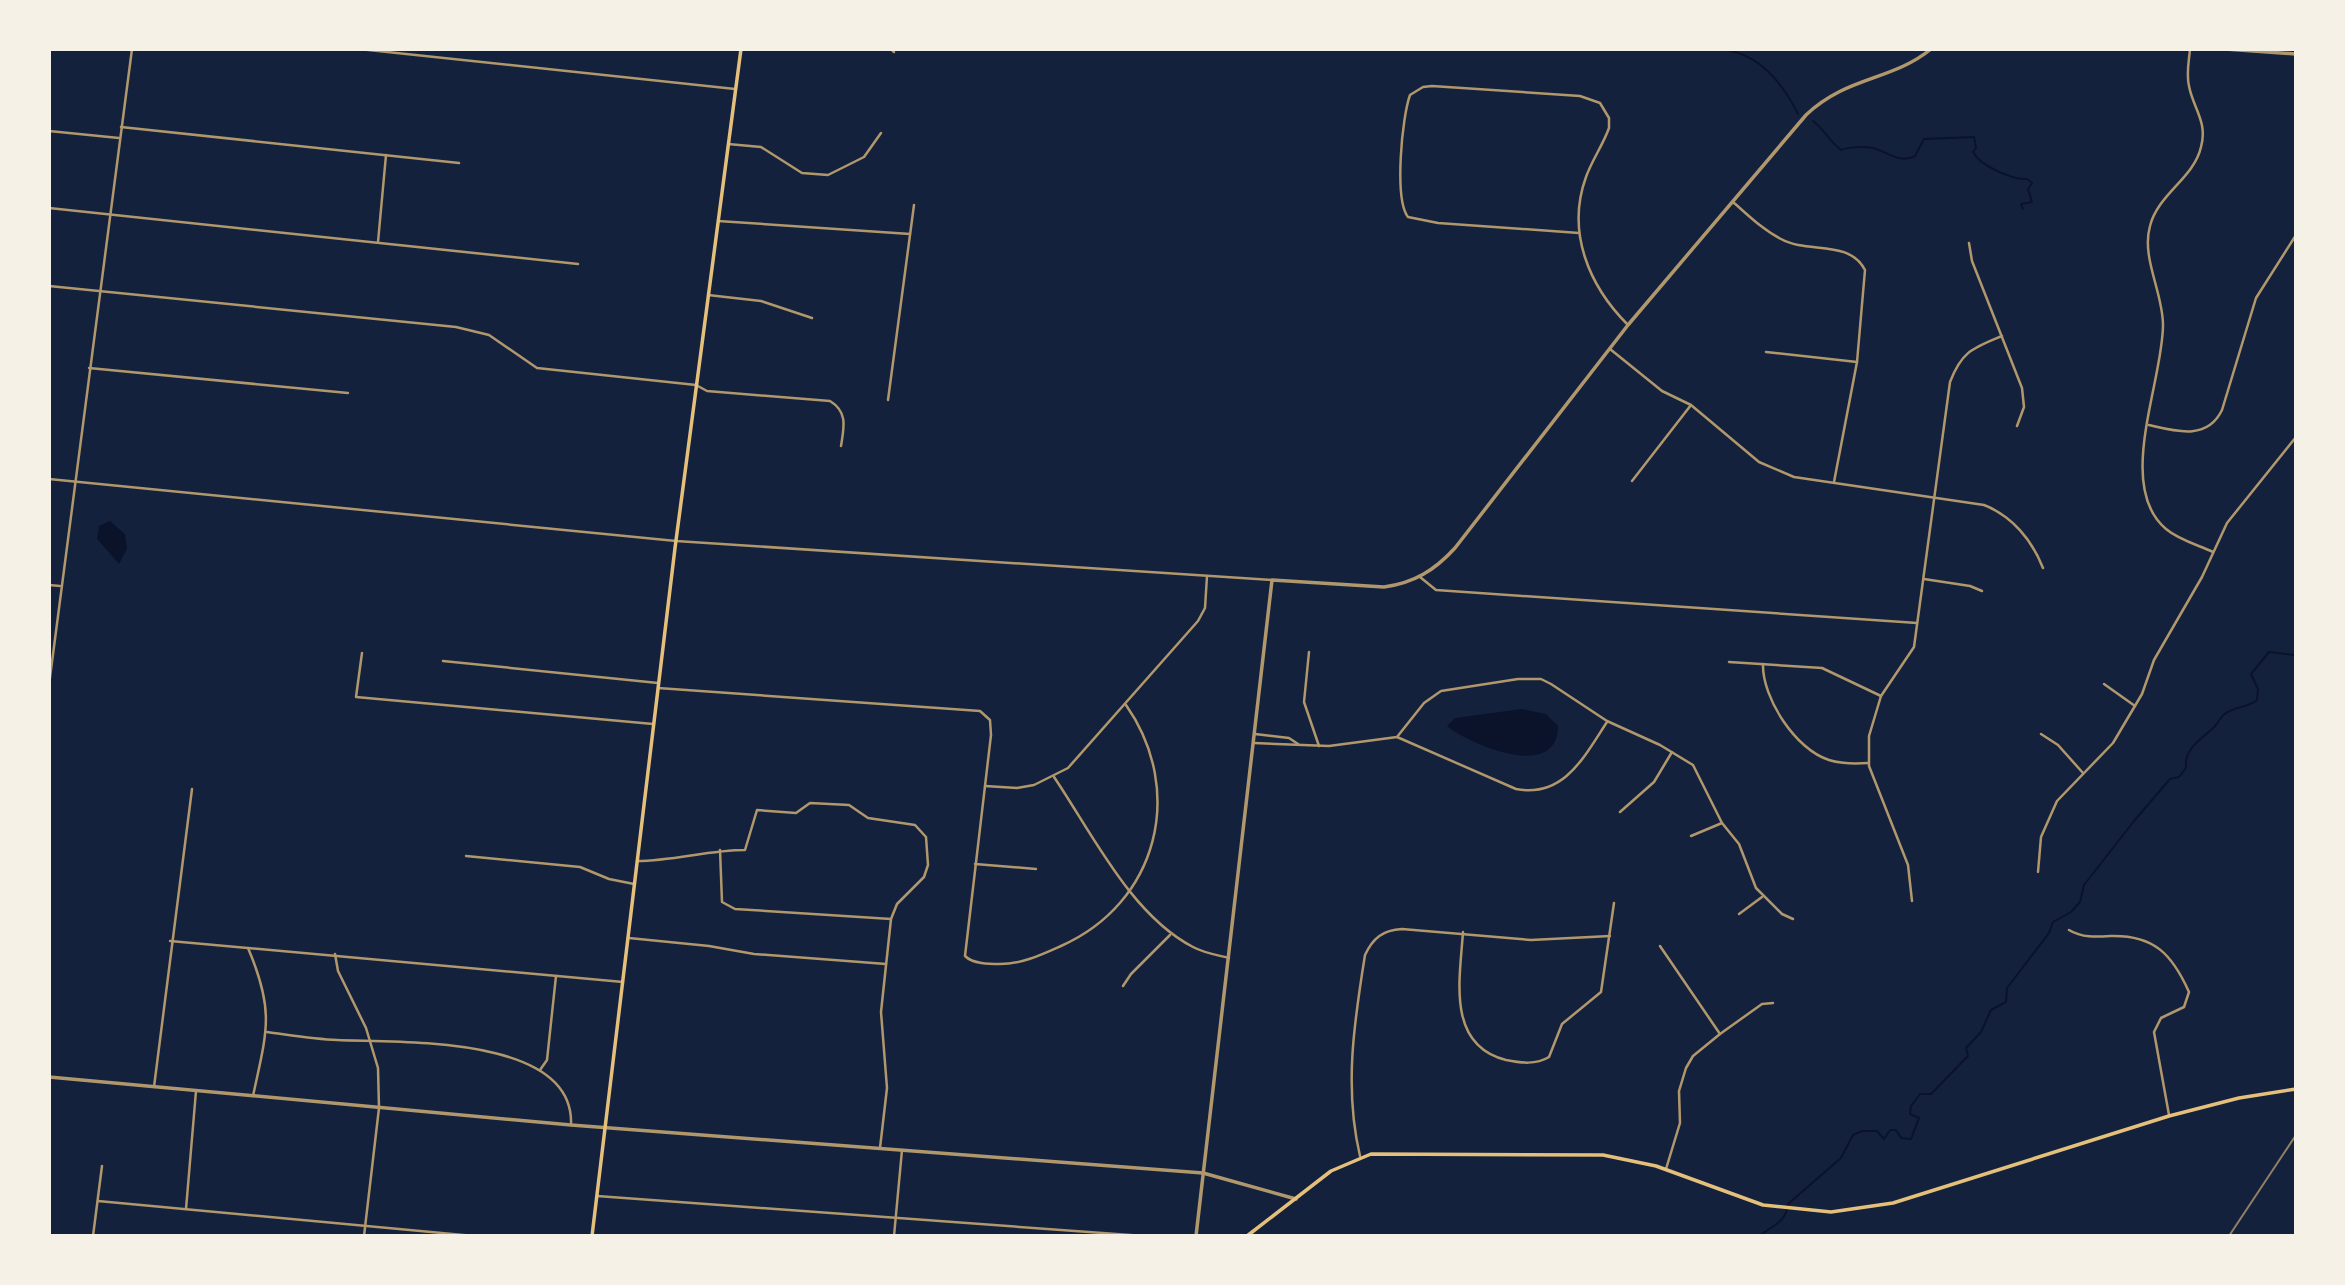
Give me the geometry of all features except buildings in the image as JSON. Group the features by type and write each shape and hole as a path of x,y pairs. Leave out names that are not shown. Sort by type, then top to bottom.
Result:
{"main road":[{"path":"592,1236 653,724 741,49"},
{"path":"1247,1236 1331,1171 1360,1156 1386,1153 1603,1155 1666,1169 1734,1196 1781,1209 1803,1212 1851,1211 1893,1203 2169,1116 2251,1096 2296,1089"}],"street":[{"path":"49,685 73,481 132,49"},
{"path":"359,49 736,89"},
{"path":"49,479 676,541 1384,587 1420,577 1434,569 1455,548 1628,325 1821,101 1847,86 1912,62 1931,49"},
{"path":"2190,49 2188,84 2202,118 2203,133 2197,160 2159,205 2148,236 2150,261 2161,295 2163,327 2141,468 2147,504 2157,520 2172,533 2213,552"},
{"path":"2225,49 2296,54"},
{"path":"1579,233 1438,223 1408,216 1401,202 1405,111 1410,95 1423,87 1432,86 1569,95 1601,103 1609,118 1609,128 1585,179 1578,215 1579,233 1586,262 1598,290 1628,325"},
{"path":"121,127 459,163"},
{"path":"49,131 120,138"},
{"path":"728,144 761,148 802,173 828,175 864,158 881,133"},
{"path":"378,242 386,155"},
{"path":"1732,202 1783,241 1842,251 1861,262 1867,281 1857,362 1834,482"},
{"path":"888,400 914,205"},
{"path":"49,208 578,264"},
{"path":"718,221 909,234"},
{"path":"2148,425 2194,432 2216,421 2222,410 2256,298 2296,235"},
{"path":"1969,243 1972,261 2023,393 2022,415 2017,426"},
{"path":"49,286 456,327 489,335 537,368 696,386 707,391 830,401 838,406 844,415 841,446"},
{"path":"708,295 774,304 812,318"},
{"path":"1912,901 1908,865 1868,763 1870,732 1881,696 1911,653 1924,579 1950,382 1957,365 1975,348 2002,336"},
{"path":"1610,349 1662,391 1691,405 1759,462 1794,477 1973,502 1998,510 2026,539 2043,568"},
{"path":"1766,352 1857,362"},
{"path":"89,368 348,393"},
{"path":"1632,481 1691,405"},
{"path":"2038,872 2040,841 2049,815 2062,794 2108,750 2135,706 2154,660 2202,578 2231,518 2296,437"},
{"path":"985,786 1017,788 1054,777 1081,757 1198,621 1205,608 1207,576"},
{"path":"1420,577 1436,590 1917,623"},
{"path":"1924,579 1970,586 1982,591"},
{"path":"1196,1236 1272,580"},
{"path":"49,585 61,586"},
{"path":"1309,652 1304,702 1319,746"},
{"path":"362,653 356,696 653,724"},
{"path":"443,661 658,685 980,711 992,726 965,956 969,960 997,964 1026,961 1086,933 1108,915 1129,892 1146,862 1154,836 1158,783 1146,742 1126,705"},
{"path":"1729,662 1831,671 1881,696"},
{"path":"1763,664 1768,696 1801,742 1830,761 1868,763"},
{"path":"1397,737 1423,703 1441,691 1518,679 1541,679 1607,721 1693,765 1701,776 1722,823 1739,844 1762,897 1793,919"},
{"path":"2104,684 2135,706"},
{"path":"1254,743 1287,747 1298,744 1319,746 1397,737 1516,789 1530,791 1548,789 1566,779 1607,721"},
{"path":"1255,734 1289,738 1298,744"},
{"path":"2041,734 2059,745 2083,773"},
{"path":"1619,812 1654,782 1672,752"},
{"path":"1054,777 1129,892 1172,933 1194,947 1229,958"},
{"path":"154,1087 170,941 192,789"},
{"path":"637,861 665,861 720,850 745,850 749,847 757,810 796,813 810,803 849,805 868,818 915,825 926,837 928,865 924,877 897,904 891,919 880,1025 887,1088 880,1148"},
{"path":"1691,836 1722,823"},
{"path":"720,850 722,902 734,909 891,919"},
{"path":"466,856 568,865 634,884"},
{"path":"975,864 1036,869"},
{"path":"1739,914 1762,897"},
{"path":"1463,932 1459,999 1467,1030 1498,1057 1532,1063 1549,1057 1562,1024 1601,992 1614,903"},
{"path":"1360,1156 1350,1090 1362,972 1369,947 1382,933 1392,929 1463,932 1522,940 1610,936"},
{"path":"2069,930 2087,937 2146,939 2165,954 2185,983 2189,992 2184,1007 2161,1018 2154,1032 2169,1116"},
{"path":"1123,986 1131,974 1172,933"},
{"path":"628,938 709,946 754,954 886,964"},
{"path":"170,941 622,982"},
{"path":"1660,946 1720,1034"},
{"path":"248,948 265,997 267,1032 253,1096"},
{"path":"335,954 338,971 371,1041 378,1068 379,1108 364,1236"},
{"path":"540,1070 547,1060 556,976"},
{"path":"1666,1169 1679,1123 1679,1091 1693,1056 1762,1004 1773,1003"},
{"path":"267,1032 453,1046 503,1056 540,1070 558,1084 568,1098 571,1125"},
{"path":"49,1077 571,1125 1203,1173 1296,1199"},
{"path":"186,1209 196,1091"},
{"path":"894,1236 902,1150"},
{"path":"93,1236 102,1166"},
{"path":"597,1196 1144,1236"},
{"path":"98,1201 474,1236"}],"water":[{"path":"110,521 125,534 127,549 119,564 97,539 99,526"},
{"path":"1522,709 1546,714 1558,726 1554,743 1544,752 1529,756 1492,749 1458,734 1447,726 1455,718"}],"waterway":[{"path":"1691,49 1726,50 1753,60 1779,84 1798,114"},
{"path":"1813,121 1841,150 1869,147 1904,159 1915,156 1924,139 1974,137 1976,148 1973,152 1982,162 2005,174 2027,179 2032,183 2028,189 2032,202 2021,204 2023,209"},
{"path":"1759,1236 1782,1220 1788,1204 1841,1158 1853,1135 1862,1131 1877,1131 1884,1139 1890,1130 1896,1130 1901,1138 1911,1139 1919,1118 1910,1114 1911,1106 1920,1094 1931,1094 1968,1056 1966,1048 1981,1032 1991,1010 2006,1002 2007,988 2049,933 2053,922 2071,912 2080,902 2084,885 2134,821 2170,779 2179,777 2186,768 2187,756 2193,746 2224,714 2257,700 2258,689 2251,674 2269,652 2294,655 2296,651"}],"railway":[{"path":"2229,1236 2296,1135"}]}
